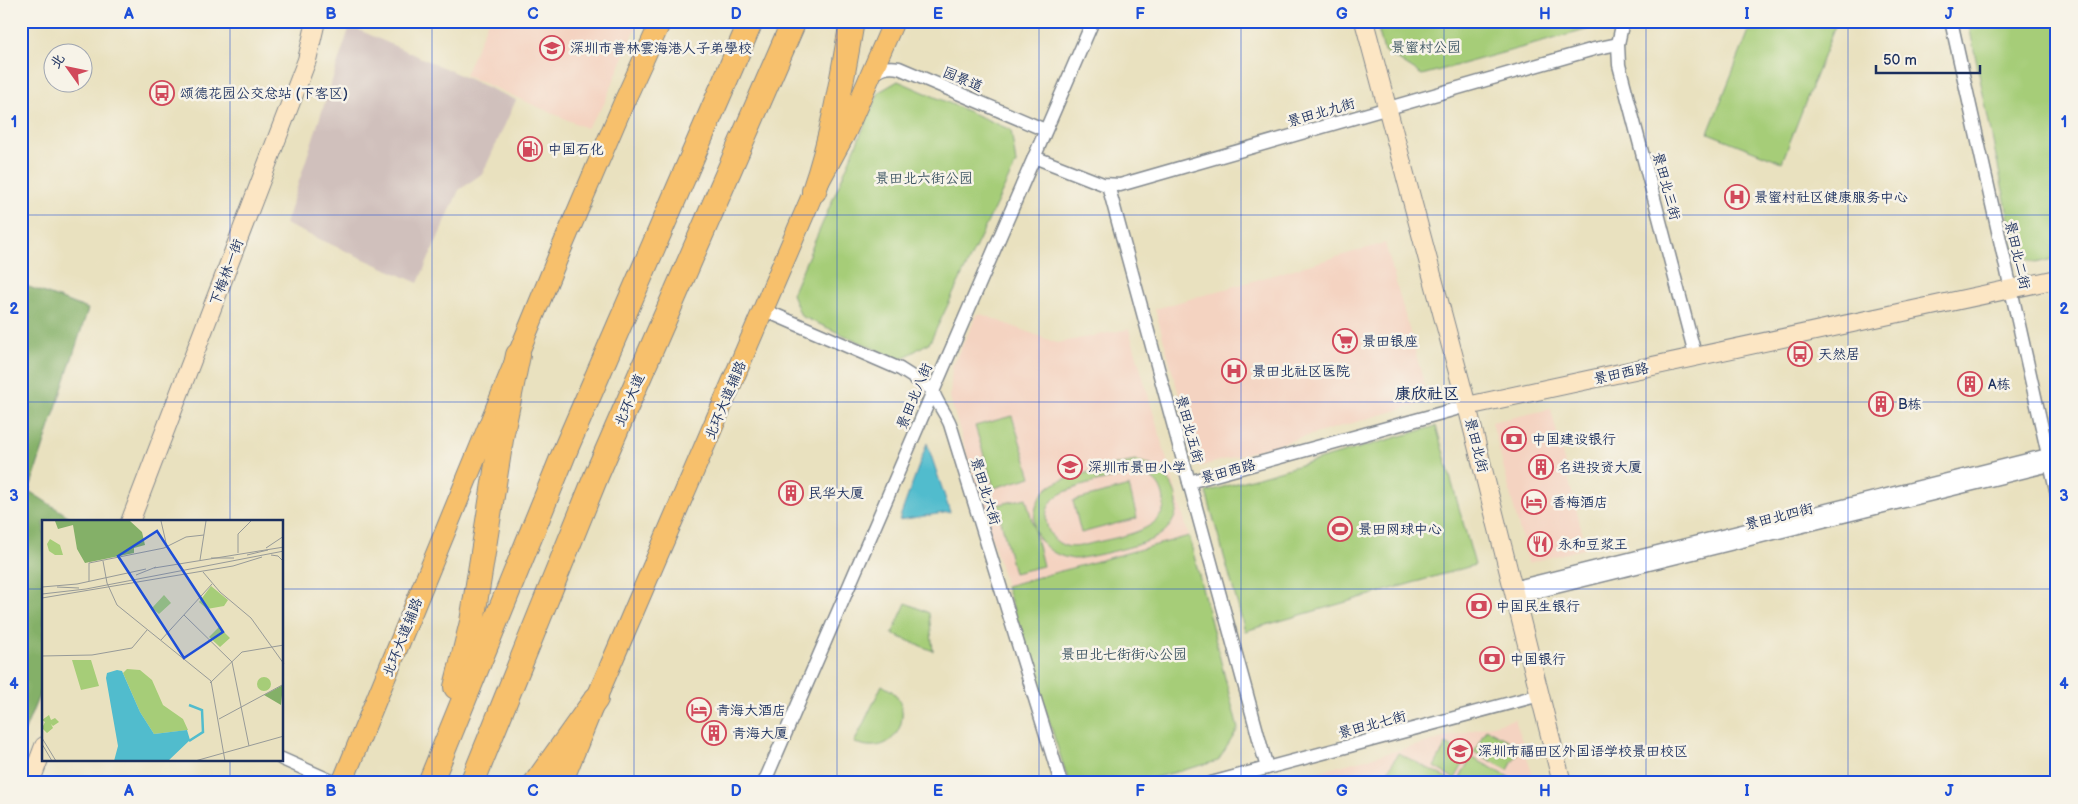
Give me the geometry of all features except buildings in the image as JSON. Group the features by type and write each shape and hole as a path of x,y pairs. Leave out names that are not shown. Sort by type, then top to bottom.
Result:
{"highway":[{"path":"434,773 567,446 751,21"},
{"name":"北环大道","path":"472,783 601,465 794,21"},
{"path":"814,191 830,140 852,21"},
{"path":"434,773 472,622 502,433 518,355"},
{"path":"536,783 596,699"}],"main road":[{"name":"北环大道辅路","path":"342,783 609,137 661,21"},
{"name":"北环大道辅路","path":"562,783 596,699 814,191 846,132 894,21"}],"street":[{"name":"下梅林一街","path":"131,520 307,60 316,21"},
{"name":"下梅林一街","path":"143,520 315,62 326,21"},
{"name":"景田北八街","path":"764,783 1093,21"},
{"name":"景田北街","path":"1364,21 1467,406 1562,783"},
{"name":"景田北三街","path":"1623,21 1618,44 1620,65 1696,358"},
{"name":"景田北二街","path":"1951,21 2057,494"},
{"name":"景田北九街","path":"1108,186 1129,183 1594,49 1618,44"},
{"name":"园景道","path":"869,79 881,69 900,68 1045,130"},
{"path":"1034,157 1108,186"},
{"name":"景田北五街","path":"1108,186 1266,768"},
{"name":"景田西路","path":"1189,482 1467,406 2057,279"},
{"path":"764,310 900,369 933,390"},
{"name":"景田北六街","path":"933,390 933,394 950,424 1060,783"},
{"name":"景田北四街","path":"1514,592 2049,460"},
{"name":"景田北七街","path":"1211,783 1540,695"},
{"path":"30,783 42,751"},
{"path":"284,760 336,783"},
{"path":"42,783 50,762"}],"shaded area":[{"name":"深圳市普林雲海港人子弟學校","path":"488,21 639,21 603,106 586,128 465,75"},
{"path":"350,26 516,100 483,173 459,190 418,283 285,224"},
{"path":"1385,243 1429,401 1199,467 1155,309"},
{"name":"深圳市景田小学","path":"978,313 1057,343 1129,329 1189,536 1006,586 950,398 952,366"},
{"name":"名进投资大厦","path":"1551,409 1586,548 1528,563 1492,422"},
{"name":"深圳市福田区外国语学校景田校区","path":"1515,719 1535,783 1276,783"}],"green space":[{"name":"景蜜村公园","path":"1376,21 1599,21 1597,27 1422,75 1384,51"},
{"path":"1753,21 1837,21 1782,162 1708,133"},
{"path":"1968,21 2057,21 2057,258 2036,263 2016,253"},
{"name":"景田北六街公园","path":"898,81 1011,130 1016,163 930,342 900,360 801,316 792,294 879,92"},
{"path":"21,284 88,309 29,491 74,520 42,520 42,688 21,740"},
{"path":"1012,416 1031,477 994,488 975,426"},
{"name":"景田网球中心","path":"1436,426 1475,565 1245,631 1206,492"},
{"path":"1136,461 1150,465 1162,473 1170,482 1176,494 1177,506 1174,518 1167,529 1155,538 1139,544 1104,554 1074,559 1060,556 1050,550 1041,541 1034,529 1043,566 1014,573 997,505 1026,498 1034,528 1037,503 1048,488 1066,479","holes":["1128,475 1140,475 1155,481 1162,492 1164,505 1160,516 1152,524 1127,535 1072,547 1059,543 1053,538 1049,532 1046,517 1047,510 1056,497 1071,489 1094,482"]},
{"path":"1129,486 1137,518 1081,533 1073,501"},
{"name":"景田北七街街心公园","path":"1189,536 1238,729 1218,761 1134,783 1069,783 1006,586"},
{"path":"906,603 929,613 933,651 892,634"},
{"path":"882,685 894,693 900,701 902,718 900,727 896,734 883,745 869,746 854,743"},
{"path":"1486,729 1521,747 1508,770 1474,752"},
{"path":"1446,744 1468,755 1455,779 1434,767"},
{"path":"1398,753 1451,780 1449,783 1382,782"},
{"path":"1471,757 1520,783 1464,783 1459,780"}],"water":[{"path":"927,443 950,512 899,520"}],"place":[{"name":"深圳市普林雲海港人子弟學校","path":"552,48"},
{"name":"颂德花园公交总站 (下客区)","path":"162,93"},
{"name":"中国石化","path":"530,149"},
{"name":"景蜜村社区健康服务中心","path":"1737,197"},
{"name":"景田银座","path":"1345,341"},
{"name":"天然居","path":"1800,354"},
{"name":"景田北社区医院","path":"1234,371"},
{"name":"A栋","path":"1970,384"},
{"name":"B栋","path":"1881,404"},
{"name":"中国建设银行","path":"1514,439"},
{"name":"深圳市景田小学","path":"1070,467"},
{"name":"名进投资大厦","path":"1541,467"},
{"name":"民华大厦","path":"791,493"},
{"name":"香梅酒店","path":"1534,502"},
{"name":"景田网球中心","path":"1340,529"},
{"name":"永和豆浆王","path":"1540,544"},
{"name":"中国民生银行","path":"1479,606"},
{"name":"中国银行","path":"1492,659"},
{"name":"青海大酒店","path":"699,710"},
{"name":"青海大厦","path":"714,733"},
{"name":"深圳市福田区外国语学校景田校区","path":"1460,751"}],"district":[{"name":"康欣社区","path":"1427,393"}]}
